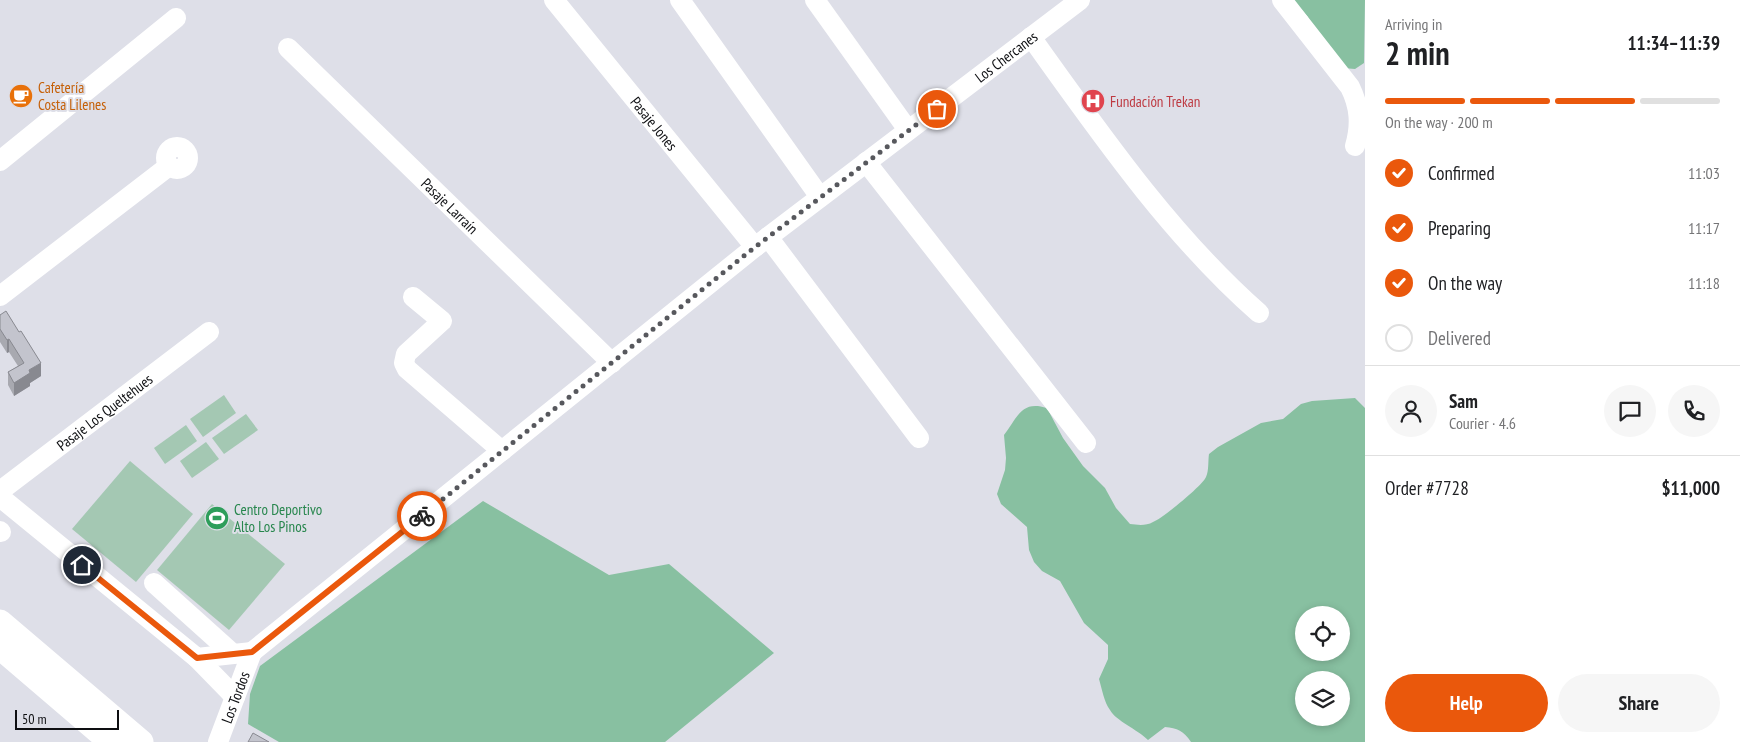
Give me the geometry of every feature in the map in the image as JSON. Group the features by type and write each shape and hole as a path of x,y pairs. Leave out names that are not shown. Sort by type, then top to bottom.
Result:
{"main road":[{"path":"0,622 141,742"},
{"path":"0,647 110,742"}],"street":[{"name":"Pasaje Jones","path":"554,0 762,242 919,438"},
{"path":"680,0 820,197"},
{"path":"815,0 908,130"},
{"name":"Los Chercanes","path":"242,653 502,451 762,242 1080,0"},
{"path":"1282,0 1354,94 1360,124 1355,146"},
{"path":"0,161 176,18"},
{"path":"1032,37 1095,125 1145,190 1204,260 1259,313"},
{"name":"Pasaje Larraín","path":"288,48 612,363"},
{"path":"866,162 1086,443"},
{"path":"0,296 169,166"},
{"path":"413,297 442,321 406,354 404,363 407,369 502,451"},
{"name":"Pasaje Los Queltehues","path":"0,490 208,332"},
{"path":"0,497 197,658 235,697"},
{"path":"154,583 242,653"},
{"path":"197,658 242,653"},
{"name":"Los Tordos","path":"218,742 235,697 242,653"}],"green space":[{"path":"1273,0 1365,0 1364,63 1355,69 1343,68 1311,27 1308,17 1301,9"},
{"path":"224,395 236,413 203,437 190,419"},
{"path":"1355,398 1365,408 1365,742 1191,742 1180,731 1165,727 1148,740 1117,718 1108,707 1099,679 1108,659 1108,645 1084,623 1060,581 1042,571 1034,562 1029,550 1027,527 1001,504 997,494 1005,470 1004,435 1017,416 1026,408 1038,406 1047,408 1063,438 1083,466 1105,488 1116,508 1130,524 1145,525 1165,515 1198,487 1207,475 1209,454 1218,447 1261,423 1283,419 1301,404 1312,401"},
{"path":"246,414 258,430 224,454 212,438"},
{"path":"186,425 197,441 165,464 154,448"},
{"path":"206,442 219,459 192,478 180,461"},
{"path":"130,461 193,514 136,582 72,529"},
{"path":"483,501 609,575 669,564 774,653 665,742 279,742 248,724 250,694 260,666"},
{"path":"212,504 285,564 229,630 157,570"}],"building":[{"path":"6,311 41,363 29,370 30,373 14,383 8,372 24,363 9,339 7,340 0,329 0,315"},
{"path":"253,733 269,742 248,742"}],"way so far":[{"path":"422,516 755,247 937,109"}],"place":[{"name":"Cafetería Costa Lilenes","path":"21,96"},
{"name":"Fundación Trekan","path":"1093,101"},
{"name":"Centro Deportivo Alto Los Pinos","path":"217,518"}],"route":[{"path":"82,565 197,658 252,652 422,516"}]}
